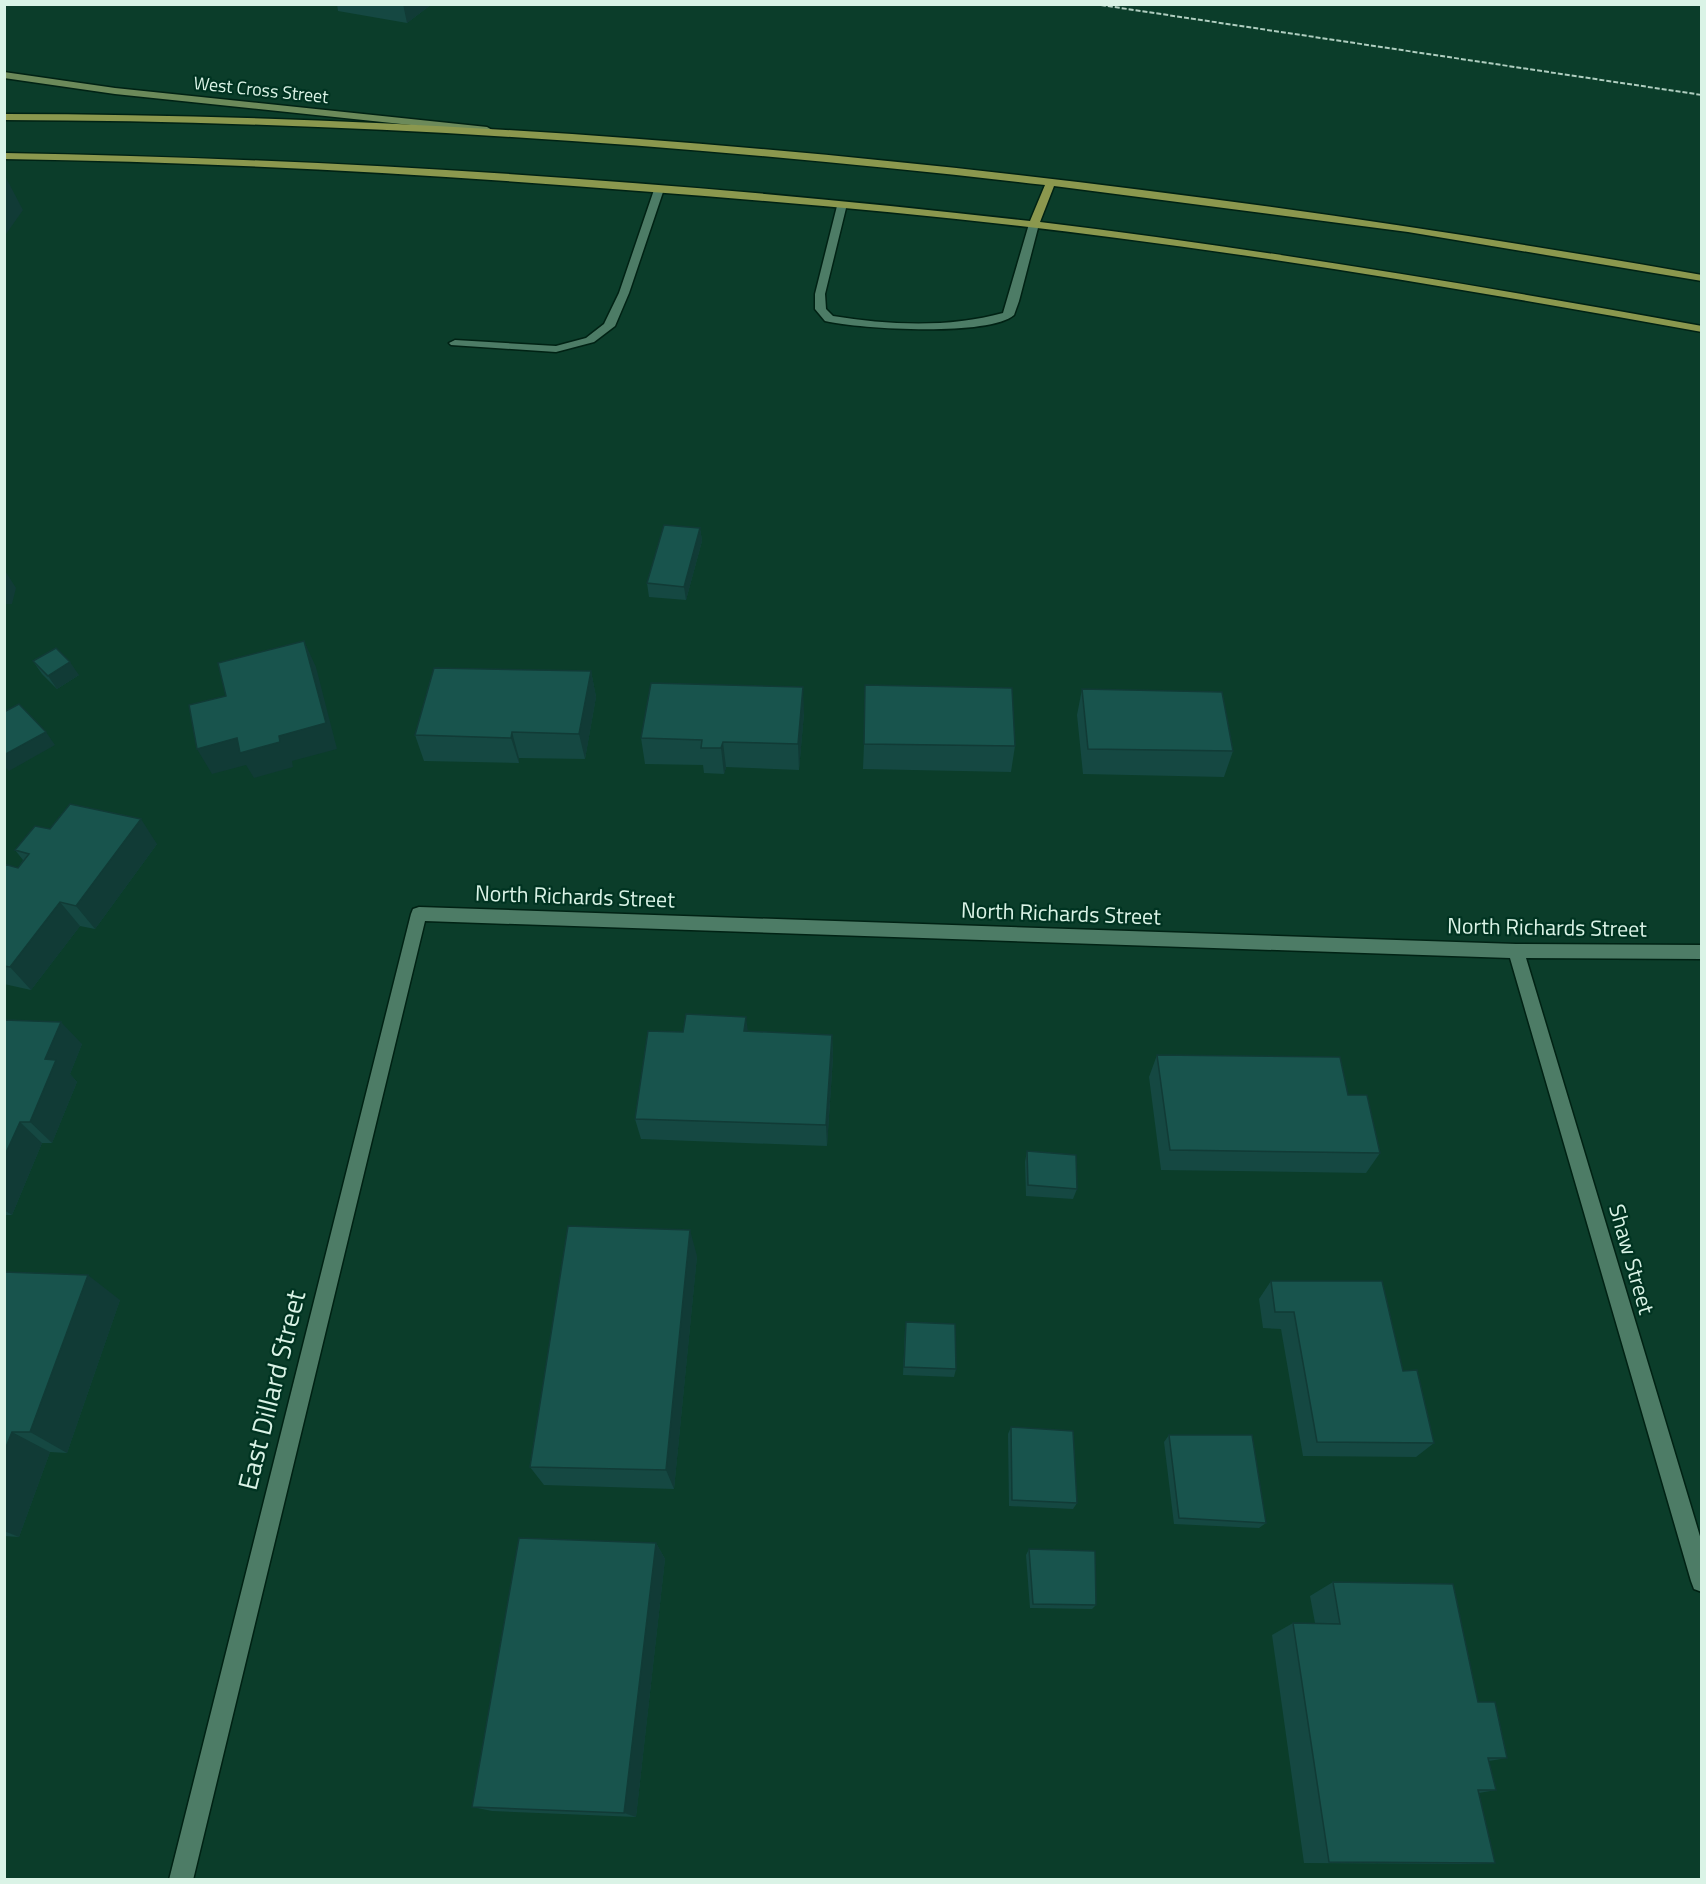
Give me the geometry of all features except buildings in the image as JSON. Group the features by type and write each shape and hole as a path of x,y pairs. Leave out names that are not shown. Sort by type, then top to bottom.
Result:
{"main road":[{"name":"West Cross Street","path":"4,75 126,92 515,133"},
{"path":"4,117 279,120 693,145 1219,202 1486,240 1701,278"},
{"path":"4,156 256,164 469,175 842,204 1034,224 1479,287 1701,329"},
{"path":"1034,224 1051,182"}],"street":[{"path":"455,343 556,349 590,340 609,326 624,293 659,189"},
{"path":"842,204 820,294 821,309 829,319 850,323 958,324 993,321 1008,315 1014,301 1034,224"},
{"name":"North Richards Street","path":"419,914 1516,951 1701,952"},
{"name":"East Dillard Street","path":"181,1880 419,914"},
{"name":"Shaw Street","path":"1516,951 1701,1581"}],"railway":[{"path":"1094,4 1702,95"}]}
